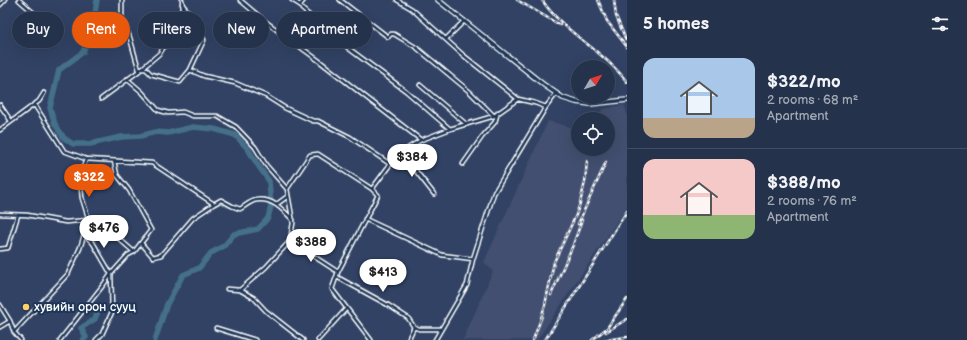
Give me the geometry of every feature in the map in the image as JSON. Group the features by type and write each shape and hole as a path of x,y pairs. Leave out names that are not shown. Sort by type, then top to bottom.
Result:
{"street":[{"path":"0,5 5,0"},
{"path":"19,0 33,12"},
{"path":"122,0 122,18 140,70"},
{"path":"101,98 140,70 160,53 170,37 174,25 183,8 182,0"},
{"path":"240,0 266,22 318,60 421,140"},
{"path":"292,0 300,5 302,9 348,48 406,91 450,129"},
{"path":"300,5 304,0"},
{"path":"340,0 388,37 391,34 394,34 417,48 470,92 494,116"},
{"path":"397,0 412,9 464,55 518,99 546,107"},
{"path":"438,0 556,94 576,102 590,104 627,100"},
{"path":"140,70 146,69 151,74 180,82 190,70 204,40 194,19 182,4"},
{"path":"446,39 464,21"},
{"path":"190,70 204,76 235,83 266,96 286,108 313,121 318,121 350,137 390,164"},
{"path":"127,79 142,92 158,110 168,113 183,112 193,116 217,116 236,127 255,146 266,165 287,189 293,220 290,241 266,267 240,290"},
{"path":"420,85 466,124"},
{"path":"0,130 39,101 44,92"},
{"path":"435,340 467,285 473,259 494,193 546,107 556,94"},
{"path":"372,189 397,154 421,140 450,129 494,116 518,99"},
{"path":"34,104 64,151 86,159 152,162 214,204"},
{"path":"0,105 11,121"},
{"path":"463,164 482,137 495,122 498,112"},
{"path":"401,152 434,194"},
{"path":"287,189 310,155 318,154 372,189 378,195 338,272 332,289 371,340"},
{"path":"14,332 68,274 80,248 89,220 82,198 80,177 86,159"},
{"path":"60,340 111,274 128,255 134,252 151,230 130,190 117,175 114,161"},
{"path":"277,204 288,196"},
{"path":"140,243 153,256 161,256 194,218 221,200 240,209 256,200 277,204 293,220"},
{"path":"0,214 66,222 89,220 99,221 134,252"},
{"path":"0,249 8,248 18,215"},
{"path":"365,219 442,255 473,259"},
{"path":"84,234 93,244 111,274 112,312 102,334 96,340"},
{"path":"290,241 338,272"},
{"path":"336,277 388,304 408,318 414,327 419,329 442,329"},
{"path":"227,289 240,290 254,298 266,311 303,340"},
{"path":"0,305 10,321 14,332 22,340"},
{"path":"319,340 346,309"},
{"path":"0,327 10,321"},
{"path":"408,340 414,327"},
{"path":"216,328 255,340"}],"shaded area":[{"path":"624,105 627,114 627,207 537,340 463,340 493,271 484,262 548,121 571,127 571,156 615,156 615,112 601,112 602,109"}],"waterway":[{"path":"97,0 93,26 83,52 59,70 50,108 55,124 64,138 73,144 90,144 121,137 140,136 156,132 168,133 193,127 214,129 235,135 248,149 269,181 271,206 268,218 258,229 234,234 224,246 211,253 199,268 183,275 167,304 155,340"},
{"path":"83,340 86,337 81,328 95,319 100,306"}],"railway":[{"path":"517,0 560,25"},
{"path":"542,0 561,22 607,60 627,82"},
{"path":"598,0 607,21 627,47"},
{"path":"614,0 616,16 626,40"},
{"path":"540,321 554,262 580,203 585,182 587,161"},
{"path":"578,224 606,162"},
{"path":"545,340 627,211"},
{"path":"551,295 573,245 582,220"},
{"path":"592,340 607,328 627,299"},
{"path":"533,340 542,316"},
{"path":"606,332 627,319"},
{"path":"604,340 627,337"}],"place":[{"name":"хувийн орон сууц","path":"26,307"}]}
